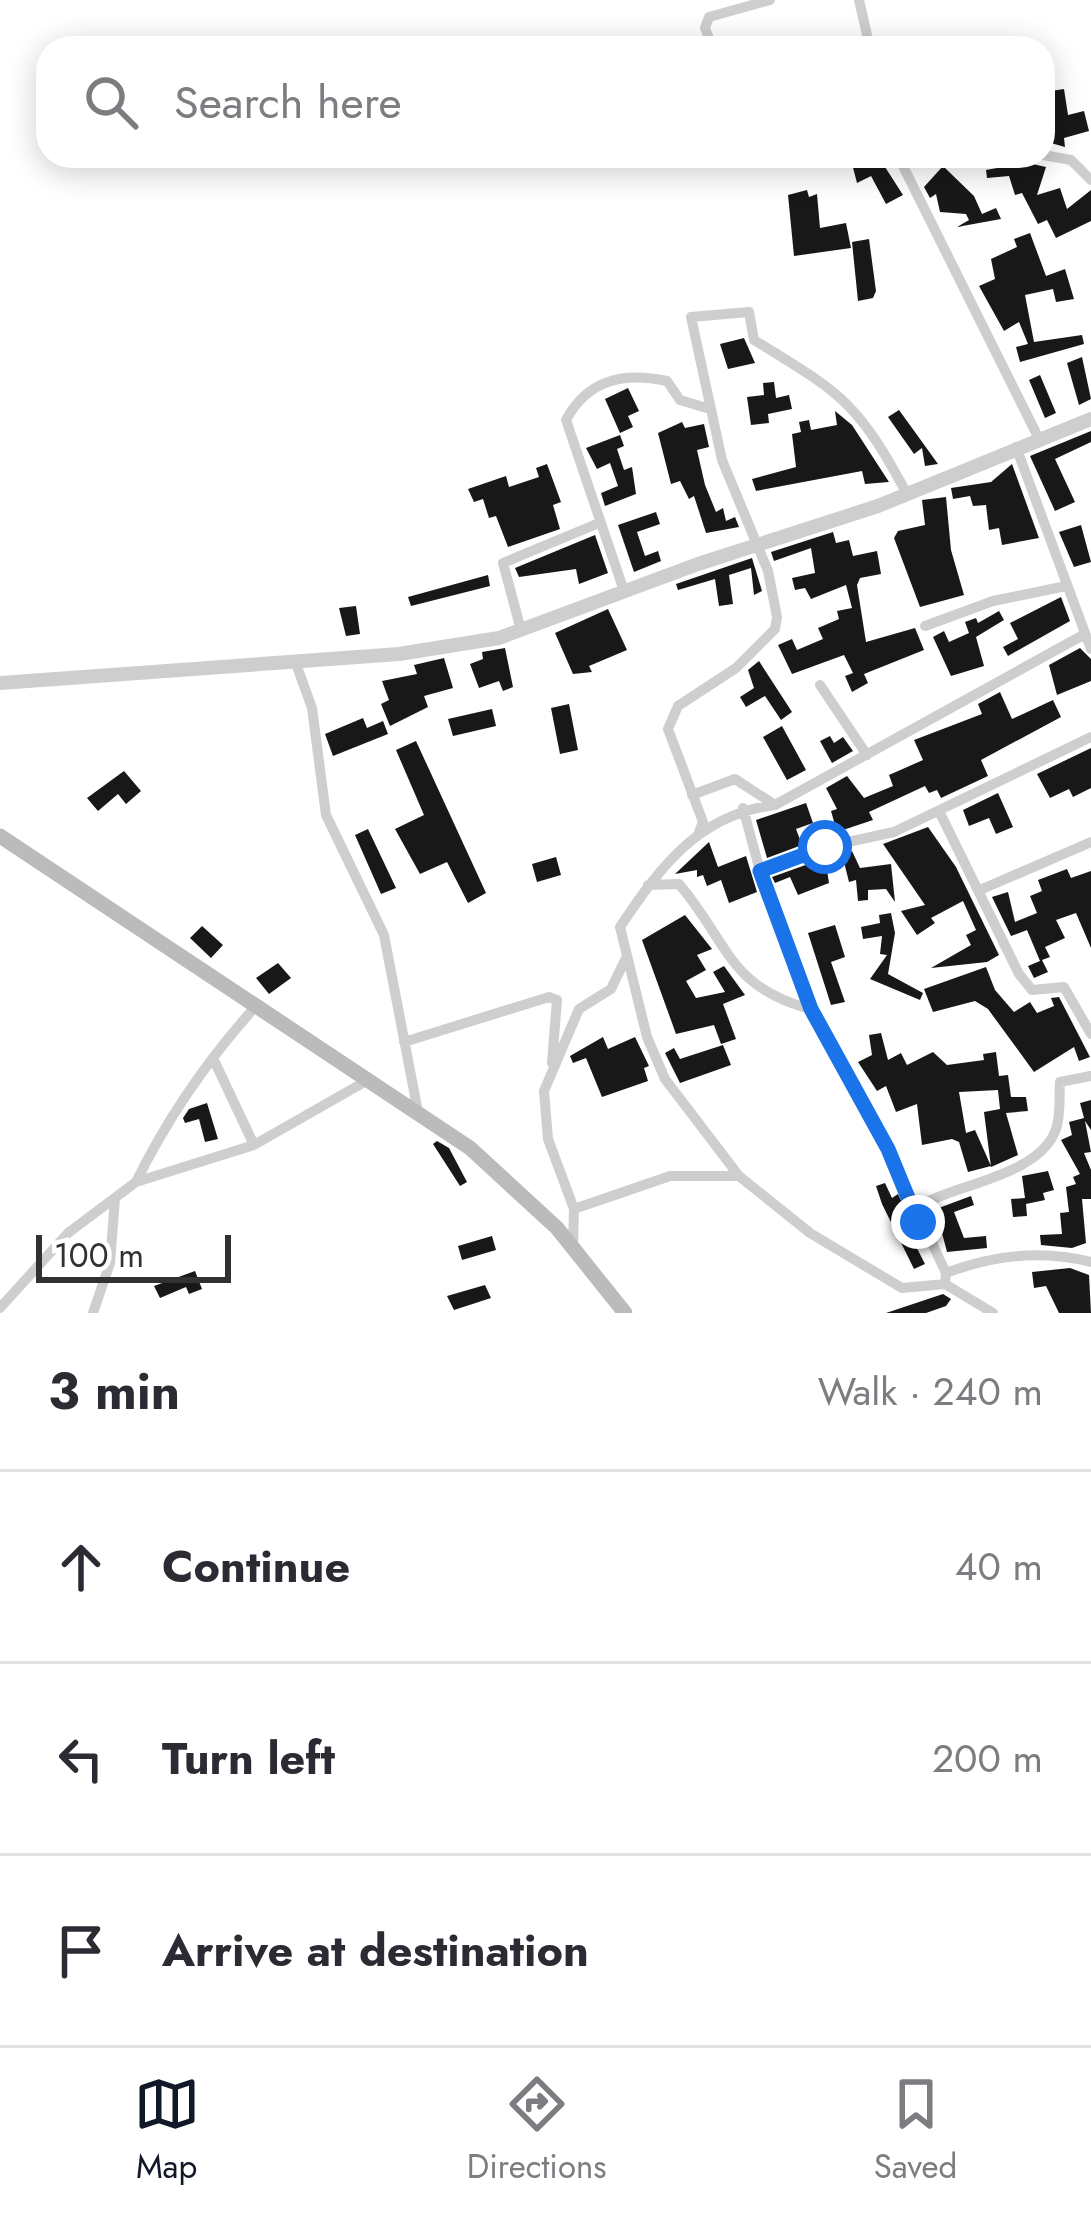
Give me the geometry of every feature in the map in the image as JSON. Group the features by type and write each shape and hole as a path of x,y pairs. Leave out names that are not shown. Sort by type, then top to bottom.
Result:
{"main road":[{"path":"0,836 485,1161 573,1246 625,1313"}],"street":[{"path":"708,36 710,17 770,0"},
{"path":"859,0 867,36"},
{"path":"1055,157 1072,160 1091,181"},
{"path":"904,168 1038,437"},
{"path":"697,834 703,822 668,729 678,706 736,668 775,629 768,571 722,460 691,317 748,313 754,340 837,390 873,430 908,494"},
{"path":"624,592 566,420 576,401 599,383 638,375 667,381 680,400 710,409"},
{"path":"0,683 400,654 520,630 908,494 1091,419"},
{"path":"1016,447 1091,649"},
{"path":"520,630 503,562 599,523"},
{"path":"925,626 994,601 1066,586"},
{"path":"1084,634 775,805 743,808 697,834 670,855 620,927 647,1036 665,1079 739,1176 810,1233 902,1288 945,1278 992,1256 1066,1255 1091,1262"},
{"path":"295,661 312,708 326,815 360,894 377,914 418,1112"},
{"path":"820,685 867,755"},
{"path":"760,871 825,847 894,832 1091,737"},
{"path":"692,795 735,779 775,805"},
{"path":"743,808 760,871 811,1009 888,1149 945,1278 993,1313"},
{"path":"939,811 1019,974 1032,990 1064,987 1091,1034"},
{"path":"980,890 1091,842"},
{"path":"648,885 680,884 709,919 740,973 759,991 811,1009"},
{"path":"573,1246 574,1209 544,1118 544,1091 578,1009 610,989 626,958"},
{"path":"404,1042 549,998 557,1000 552,1068"},
{"path":"136,1182 155,1143 213,1058 256,1006"},
{"path":"213,1058 254,1145"},
{"path":"913,1210 964,1185 1005,1174 1048,1144 1058,1127 1060,1082 1091,1076"},
{"path":"0,1308 68,1233 136,1182 254,1145 368,1080"},
{"path":"574,1209 670,1176 739,1176"},
{"path":"93,1313 110,1263 115,1198"}],"building":[{"path":"1064,89 1068,115 1084,111 1089,131 1064,138 1065,147 1055,144 1055,90"},
{"path":"853,168 886,168 903,195 886,204 871,176 857,183"},
{"path":"945,168 974,196 982,214 996,208 1001,219 957,227 969,220 966,214 940,212 936,194 930,198 924,187"},
{"path":"1046,168 1037,195 1060,188 1067,209 1091,190 1091,221 1056,238 1047,220 1038,224 1022,193 1015,195 1009,176 987,178 986,170"},
{"path":"807,190 809,197 817,194 820,228 846,223 851,248 794,256 788,195"},
{"path":"1030,233 1046,276 1065,269 1074,299 1056,302 1053,289 1025,295 1034,342 1082,335 1084,344 1020,362 1016,347 1028,344 1019,322 1004,331 979,286 995,279 991,259 1017,247 1014,239"},
{"path":"869,239 876,291 873,298 858,301 852,242"},
{"path":"744,338 755,363 728,369 720,344"},
{"path":"1082,357 1091,399 1079,405 1067,363"},
{"path":"1040,375 1056,413 1045,418 1029,380"},
{"path":"774,382 776,398 789,395 792,409 768,414 769,423 751,425 747,397 764,395 763,383"},
{"path":"628,388 639,411 628,416 633,427 620,433 605,399"},
{"path":"899,410 938,464 925,466 922,448 914,454 888,417"},
{"path":"835,411 852,425 889,482 865,484 862,471 756,491 752,479 796,467 792,434 801,432 799,422 809,420 811,430 837,425"},
{"path":"682,422 685,428 704,424 709,447 697,450 705,485 716,512 723,508 726,521 735,517 739,527 706,533 694,496 689,499 680,481 671,484 658,433"},
{"path":"1091,431 1091,442 1055,459 1075,502 1055,511 1030,456"},
{"path":"620,435 624,446 617,449 624,470 632,467 636,494 605,506 601,493 618,486 610,463 597,469 586,448"},
{"path":"547,464 561,502 553,505 560,529 508,547 496,516 489,518 483,499 474,502 468,489 506,476 509,487 539,477 536,468"},
{"path":"1012,464 1039,538 1002,545 999,528 989,530 986,505 973,506 970,496 953,499 951,488 991,482"},
{"path":"946,497 951,550 964,595 920,607 894,538 898,531 925,525 922,500"},
{"path":"656,512 660,524 637,532 645,556 658,551 661,561 634,572 618,525"},
{"path":"1081,525 1091,562 1074,567 1059,532"},
{"path":"833,532 836,543 849,540 853,556 877,551 881,574 860,578 857,585 866,642 915,628 924,650 864,674 868,683 852,692 845,676 853,673 844,655 792,674 778,645 792,639 797,650 823,639 818,628 839,619 837,611 852,608 846,585 811,599 805,588 795,590 792,578 815,573 811,548 774,561 771,552"},
{"path":"595,535 608,573 579,584 576,569 519,577 515,568"},
{"path":"752,558 762,591 754,595 751,568 729,575 733,604 719,606 715,579 678,590 676,584"},
{"path":"488,575 490,586 411,606 408,597"},
{"path":"1061,597 1070,621 1008,656 1003,647 1018,639 1010,623"},
{"path":"356,606 360,634 346,636 339,608"},
{"path":"608,609 627,650 589,666 592,672 573,674 555,633"},
{"path":"999,611 1004,620 976,637 984,666 951,676 933,637 944,631 949,642 969,633 965,622 976,618 978,623"},
{"path":"505,648 513,687 503,691 499,681 479,688 470,664 483,659 482,652"},
{"path":"1080,648 1091,659 1091,681 1057,695 1049,665"},
{"path":"444,658 453,688 424,696 428,707 390,726 381,704 389,700 382,681 417,674 414,665"},
{"path":"759,661 792,712 781,720 765,696 746,707 740,697 754,688 748,670"},
{"path":"1000,692 1012,719 1053,700 1061,717 981,760 988,776 941,798 937,790 929,793 925,786 869,812 873,820 837,832 831,811 837,809 826,788 847,776 864,798 893,786 889,775 923,760 914,740 982,714 978,704"},
{"path":"569,704 578,750 560,754 551,708"},
{"path":"492,709 496,726 453,736 448,719"},
{"path":"363,718 367,728 383,721 388,734 333,756 325,734"},
{"path":"782,726 806,770 787,780 763,737"},
{"path":"830,736 834,743 843,737 853,751 832,763 820,741"},
{"path":"416,741 486,893 468,903 447,862 420,874 395,829 424,815 396,750"},
{"path":"1091,748 1091,788 1073,797 1069,789 1050,798 1037,774"},
{"path":"124,771 141,791 126,804 118,794 98,811 87,798"},
{"path":"998,793 1013,827 996,834 989,818 969,826 963,810"},
{"path":"806,803 813,823 796,829 802,845 767,858 756,820"},
{"path":"928,827 956,867 999,955 987,962 931,968 971,945 966,935 976,930 963,901 931,918 935,923 917,935 901,911 925,905 883,844"},
{"path":"368,829 396,888 381,894 355,835"},
{"path":"709,842 718,867 746,856 757,892 729,903 721,880 707,886 703,875 697,877 697,870 675,874"},
{"path":"852,851 860,868 891,864 895,902 886,889 868,890 868,900 858,901 856,880 849,882 843,858"},
{"path":"556,857 561,875 537,882 532,864"},
{"path":"825,858 829,883 798,895 790,877 775,883 772,877"},
{"path":"1067,869 1071,878 1091,871 1091,948 1076,913 1056,920 1065,938 1045,947 1050,957 1042,960 1048,972 1034,978 1028,966 1040,961 1027,930 1011,936 992,897 1008,892 1015,922 1037,913 1030,896 1042,891 1038,880"},
{"path":"891,913 895,933 888,974 923,993 920,1000 870,979 887,955 880,954 882,936 863,939 861,927 880,923 879,915"},
{"path":"685,915 712,949 697,955 706,970 686,981 696,998 725,992 713,972 724,966 745,995 723,1004 736,1039 721,1044 714,1025 676,1034 642,940"},
{"path":"835,925 845,957 831,962 845,1002 831,1005 808,933"},
{"path":"202,926 223,945 211,958 190,938"},
{"path":"278,963 291,978 269,994 256,978"},
{"path":"986,967 995,990 1014,1012 1030,1002 1037,1013 1054,1006 1051,998 1059,997 1090,1057 1079,1061 1074,1047 1034,1072 988,1009 975,1001 933,1012 924,989"},
{"path":"881,1033 888,1060 901,1053 907,1065 933,1052 947,1065 984,1060 983,1054 996,1052 999,1076 1008,1075 1011,1097 1026,1097 1028,1111 1006,1113 1018,1155 991,1167 968,1172 959,1142 922,1145 917,1104 896,1112 886,1086 877,1091 858,1062 872,1055 869,1035","holes":["998,1090 1000,1109 984,1112 991,1166 975,1130 966,1133 959,1092"]},
{"path":"603,1037 608,1049 635,1037 649,1066 644,1068 648,1081 602,1097 586,1058 573,1063 570,1056"},
{"path":"723,1045 731,1065 680,1083 665,1053 674,1048 680,1059"},
{"path":"1091,1100 1091,1130 1085,1121 1091,1152 1084,1153 1091,1170 1091,1199 1082,1199 1086,1243 1072,1248 1041,1245 1040,1235 1062,1234 1060,1213 1069,1212 1066,1187 1076,1184 1073,1177 1080,1174 1061,1140 1072,1135 1069,1122 1084,1118 1080,1103"},
{"path":"207,1103 218,1139 205,1142 199,1119 185,1123 183,1118 189,1109"},
{"path":"437,1141 449,1148 467,1182 460,1186 433,1144"},
{"path":"1048,1171 1054,1190 1043,1193 1045,1200 1026,1204 1027,1216 1013,1217 1011,1199 1025,1198 1022,1176"},
{"path":"885,1183 892,1198 898,1194 903,1205 897,1209 925,1264 914,1269 882,1204 876,1186"},
{"path":"971,1196 974,1205 954,1212 964,1238 986,1236 987,1248 947,1252 937,1214 930,1217 928,1212"},
{"path":"492,1236 496,1250 462,1260 458,1246"},
{"path":"1070,1268 1089,1275 1091,1313 1059,1313 1046,1286 1034,1288 1032,1272"},
{"path":"195,1271 202,1289 189,1294 186,1287 160,1298 154,1286"},
{"path":"485,1285 491,1298 454,1310 447,1296"},
{"path":"943,1294 951,1299 946,1306 926,1313 886,1313"}],"route":[{"path":"825,847 760,871 811,1009 888,1149 918,1222"}]}
